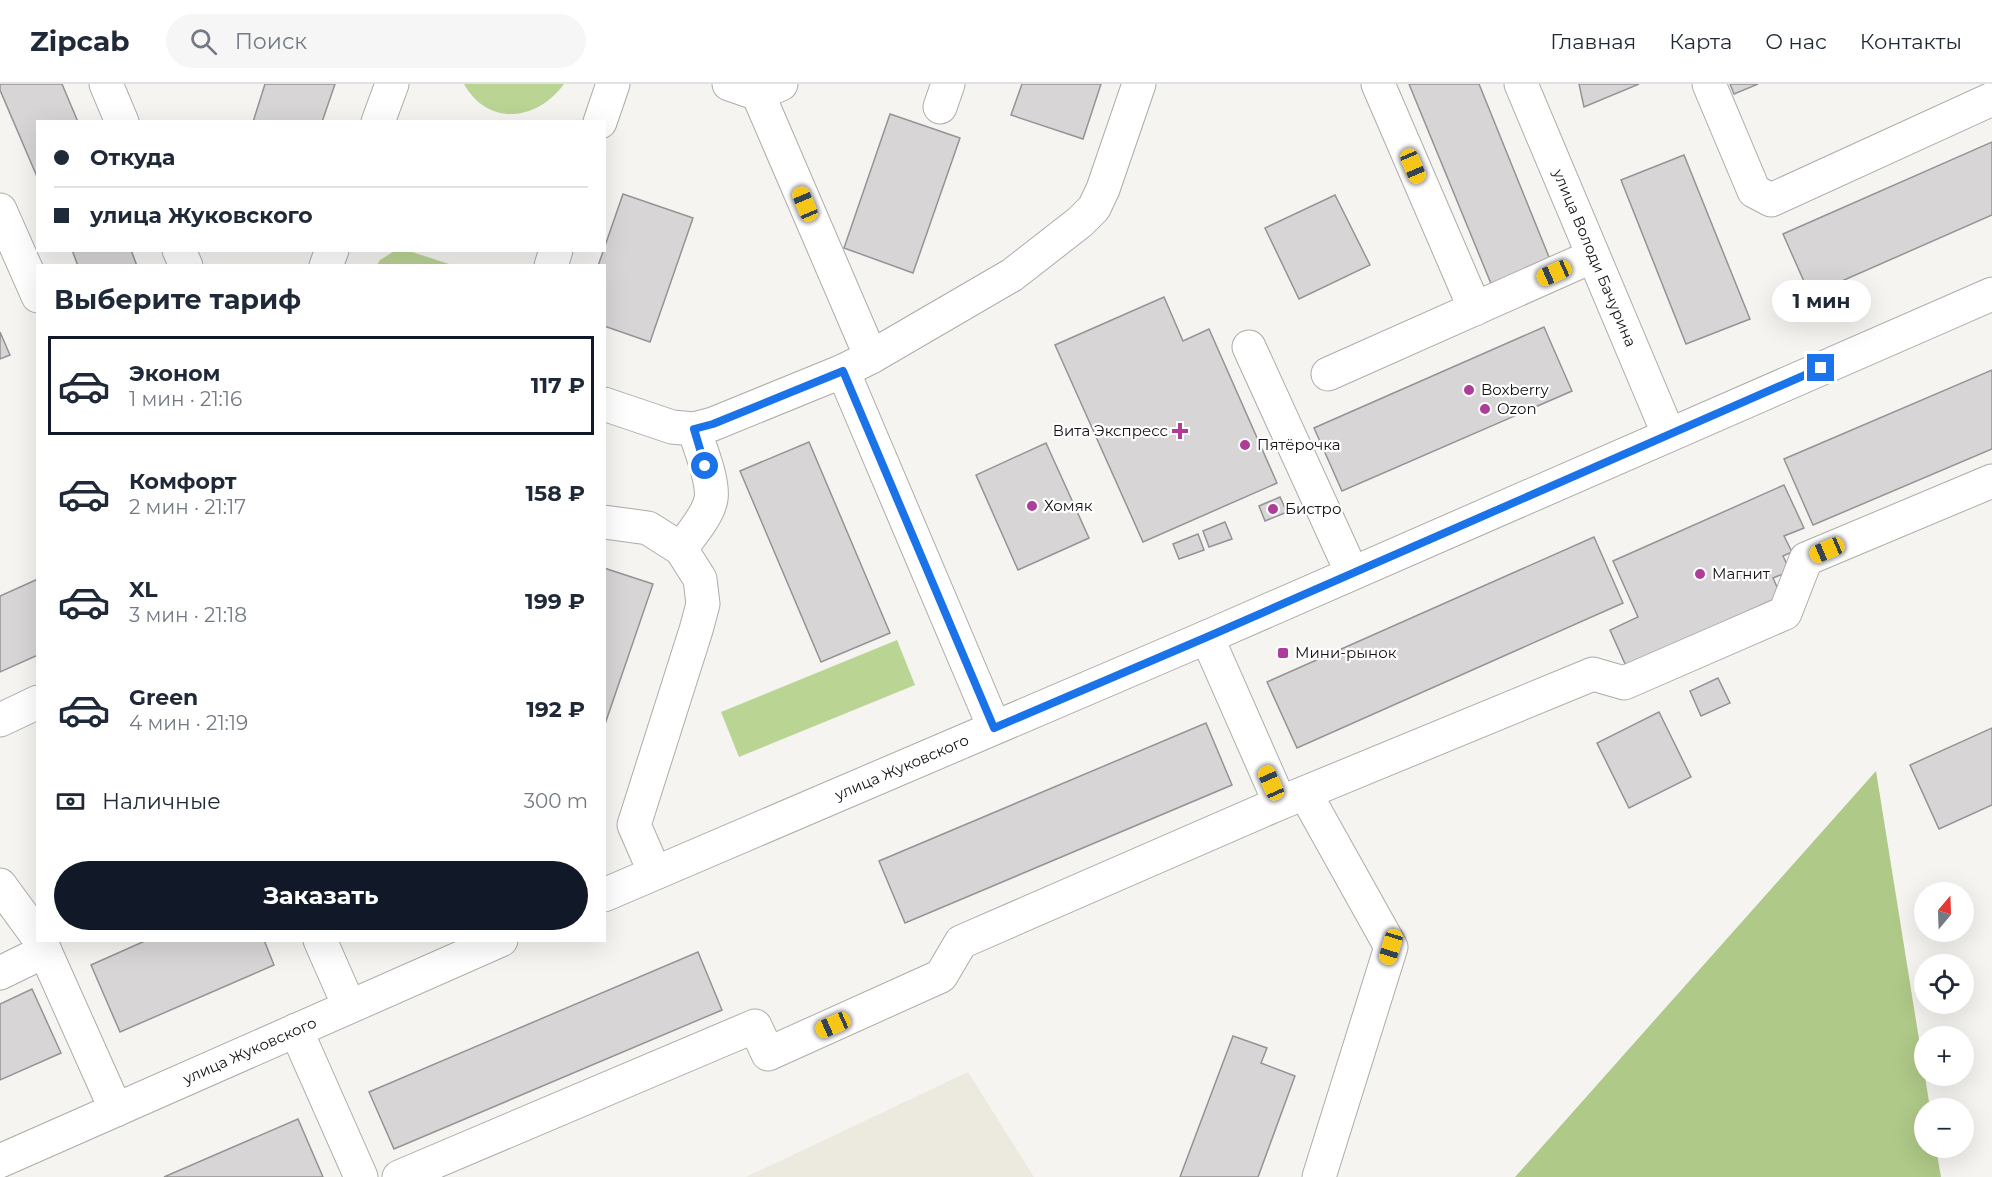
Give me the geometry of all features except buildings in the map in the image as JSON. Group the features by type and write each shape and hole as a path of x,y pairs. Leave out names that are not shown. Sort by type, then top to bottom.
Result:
{"street":[{"path":"106,84 121,120"},
{"path":"379,120 392,84"},
{"path":"601,120 612,84"},
{"path":"606,405 672,427 694,429 713,424 857,364 1012,275 1080,222 1094,208 1103,189 1139,84"},
{"path":"1378,84 1475,309"},
{"name":"улица Володи Бачурина","path":"1521,84 1668,433"},
{"path":"1709,84 1754,191 1771,200 1992,99"},
{"path":"756,87 994,728"},
{"path":"0,210 36,291"},
{"path":"1328,374 1593,256"},
{"name":"улица Жуковского","path":"606,894 1207,637 1668,433 1992,294"},
{"path":"1249,347 1352,573"},
{"path":"681,549 711,500 711,485 694,429"},
{"path":"399,1177 755,1026 768,1054 941,976 961,942 1292,798 1593,674 1624,682 1785,613 1806,559 1992,481"},
{"path":"606,522 648,528 681,549 700,579 703,604 634,825 655,873"},
{"path":"1207,637 1292,798 1391,947 1319,1177"},
{"path":"0,720 36,703"},
{"path":"0,885 36,936"},
{"path":"321,942 349,1006"},
{"path":"0,973 41,943 116,1110"},
{"name":"улица Жуковского","path":"0,1161 490,943"},
{"path":"296,1030 360,1177"}],"shaded area":[{"path":"968,1072 1034,1177 746,1177"}],"green space":[{"path":"464,84 564,84 540,106 527,112 513,114 499,113 486,107 474,98"},
{"path":"393,252 412,252 449,264 378,264"},
{"path":"897,640 915,685 739,757 721,712"},
{"path":"1876,771 1917,1026 1914,1026 1914,1086 1926,1086 1928,1098 1914,1098 1914,1158 1938,1158 1941,1177 1515,1177"}],"place":[{"name":"Boxberry","path":"1469,390"},
{"name":"Ozon","path":"1485,409"},
{"name":"Вита Экспресс","path":"1180,431"},
{"name":"Пятёрочка","path":"1245,445"},
{"name":"Хомяк","path":"1032,506"},
{"name":"Бистро","path":"1273,509"},
{"name":"Магнит","path":"1700,574"},
{"name":"Мини-рынок","path":"1283,653"}],"route":[{"path":"705,466 694,429 713,424 843,371 994,728 1821,368"}]}
